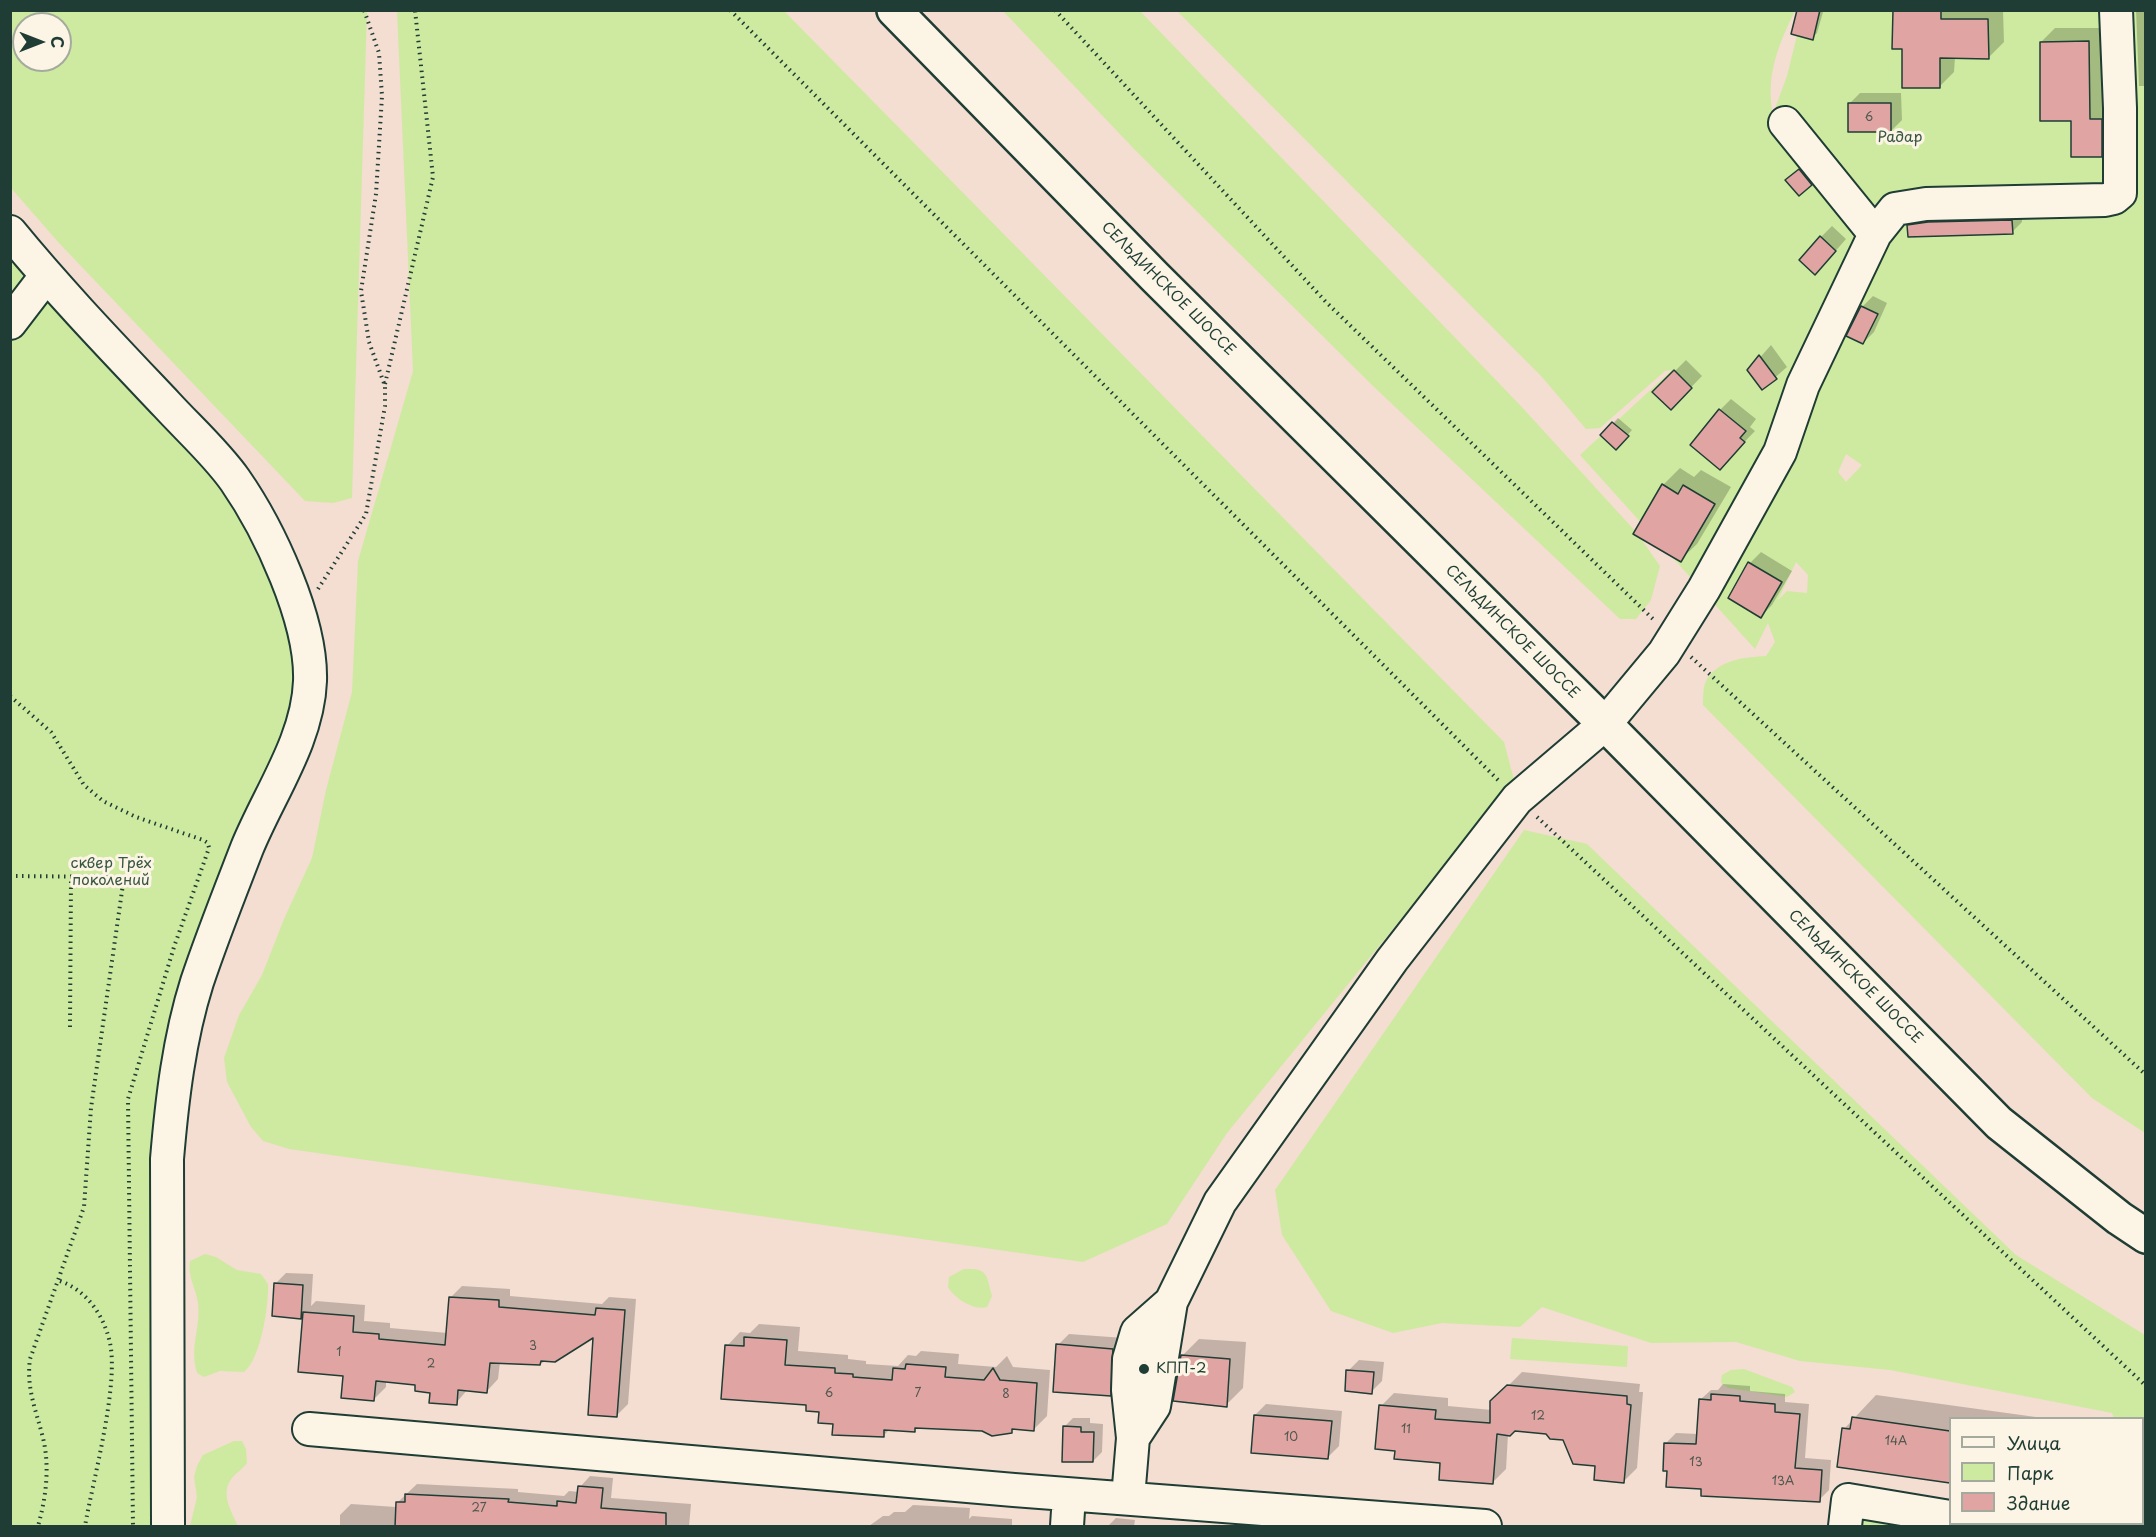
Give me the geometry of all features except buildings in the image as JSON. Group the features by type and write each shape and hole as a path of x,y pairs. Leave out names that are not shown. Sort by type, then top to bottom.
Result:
{"main road":[{"name":"СЕЛЬДИНСКОЕ ШОССЕ","path":"894,10 1155,277 1605,724 1999,1123 2145,1236"}],"street":[{"path":"1128,1498 1133,1438 1128,1390 1129,1359 1137,1332 1172,1302 1220,1202 1392,960 1518,799 1605,724 1664,653 1704,589 1780,452 1803,385 1875,234 1895,209 1926,204 2115,198 2121,186 2116,10"},
{"path":"1785,123 1875,234"},
{"path":"10,232 46,276 233,477 259,518 300,618 308,649 310,680 308,707 302,728 252,835 196,984 171,1103 166,1159 168,1527"},
{"path":"10,323 46,276"},
{"path":"309,1430 1485,1527"},
{"path":"1067,1527 1069,1494"},
{"path":"1845,1527 1848,1500 1949,1516"}],"path":[{"path":"364,10 379,53 382,96 376,194 360,291 369,342 385,387"},
{"path":"300,618 366,514 385,406 385,387 433,177 415,10"},
{"path":"730,10 1518,799 2145,1386"},
{"path":"1055,10 1326,302 1673,639 2145,1075"},
{"path":"10,696 51,732 84,785 103,801 136,817 203,840 208,843 209,848 174,947 128,1099 133,1527"},
{"path":"10,876 124,877 91,1108 84,1207 60,1281 30,1359 28,1372 29,1394 43,1438 47,1464 43,1509 38,1527"},
{"path":"70,1027 71,877"},
{"path":"60,1281 85,1295 100,1317 110,1343 111,1374 85,1527"}],"green space":[{"path":"10,11 367,11 352,498 333,503 305,501 59,243 11,188"},
{"path":"397,11 784,11 1504,742 1514,780 1227,1133 1167,1224 1083,1262 289,1149 263,1141 251,1127 227,1082 224,1058 239,1015 262,975 312,858 326,790 352,692 358,561 413,371"},
{"path":"1003,11 1140,11 1519,404 1637,533 1660,566 1651,600 1636,619 1620,619 1373,386 1135,150"},
{"name":"Радар","path":"1177,11 1795,11 1779,48 1772,73 1773,114 1787,76 1803,11 2145,11 2145,1133 2092,1098 1703,705 1705,683 1717,668 1732,661 1766,656 1775,642 1768,623 1755,649 1580,455 1672,370 1665,371 1600,428 1586,429 1542,377","holes":["1846,454 1862,465 1846,482 1838,472","1796,562 1808,575 1807,593 1787,591 1778,600"]},
{"name":"сквер Трёх поколений","path":"11,254 222,481 247,519 273,584 294,650 297,691 286,731 254,795 188,967 154,1526 11,1526"},
{"path":"1524,830 1587,844 2016,1255 2145,1335 2145,1443 2144,1417 2114,1417 2112,1413 1890,1370 1800,1361 1736,1342 1651,1343 1542,1307 1520,1327 1442,1323 1393,1333 1331,1311 1282,1235 1275,1190"},
{"path":"205,1254 216,1257 237,1270 261,1274 268,1284 267,1304 259,1344 255,1356 244,1372 220,1371 204,1377 197,1373 194,1354 198,1303 189,1266 190,1261"},
{"path":"964,1269 978,1270 985,1274 992,1296 987,1307 976,1307 965,1303 948,1287 949,1277"},
{"path":"1512,1338 1628,1346 1627,1367 1510,1359"},
{"path":"1744,1369 1792,1387 1795,1392 1787,1397 1728,1388 1721,1383 1722,1375 1731,1370"},
{"path":"234,1441 242,1441 246,1449 247,1463 232,1479 227,1492 228,1504 238,1526 190,1526 197,1497 194,1477 197,1466 203,1455"},
{"path":"1879,1512 1964,1526 1855,1526 1863,1518"}],"place":[{"name":"КПП-2","path":"1144,1369"}]}
